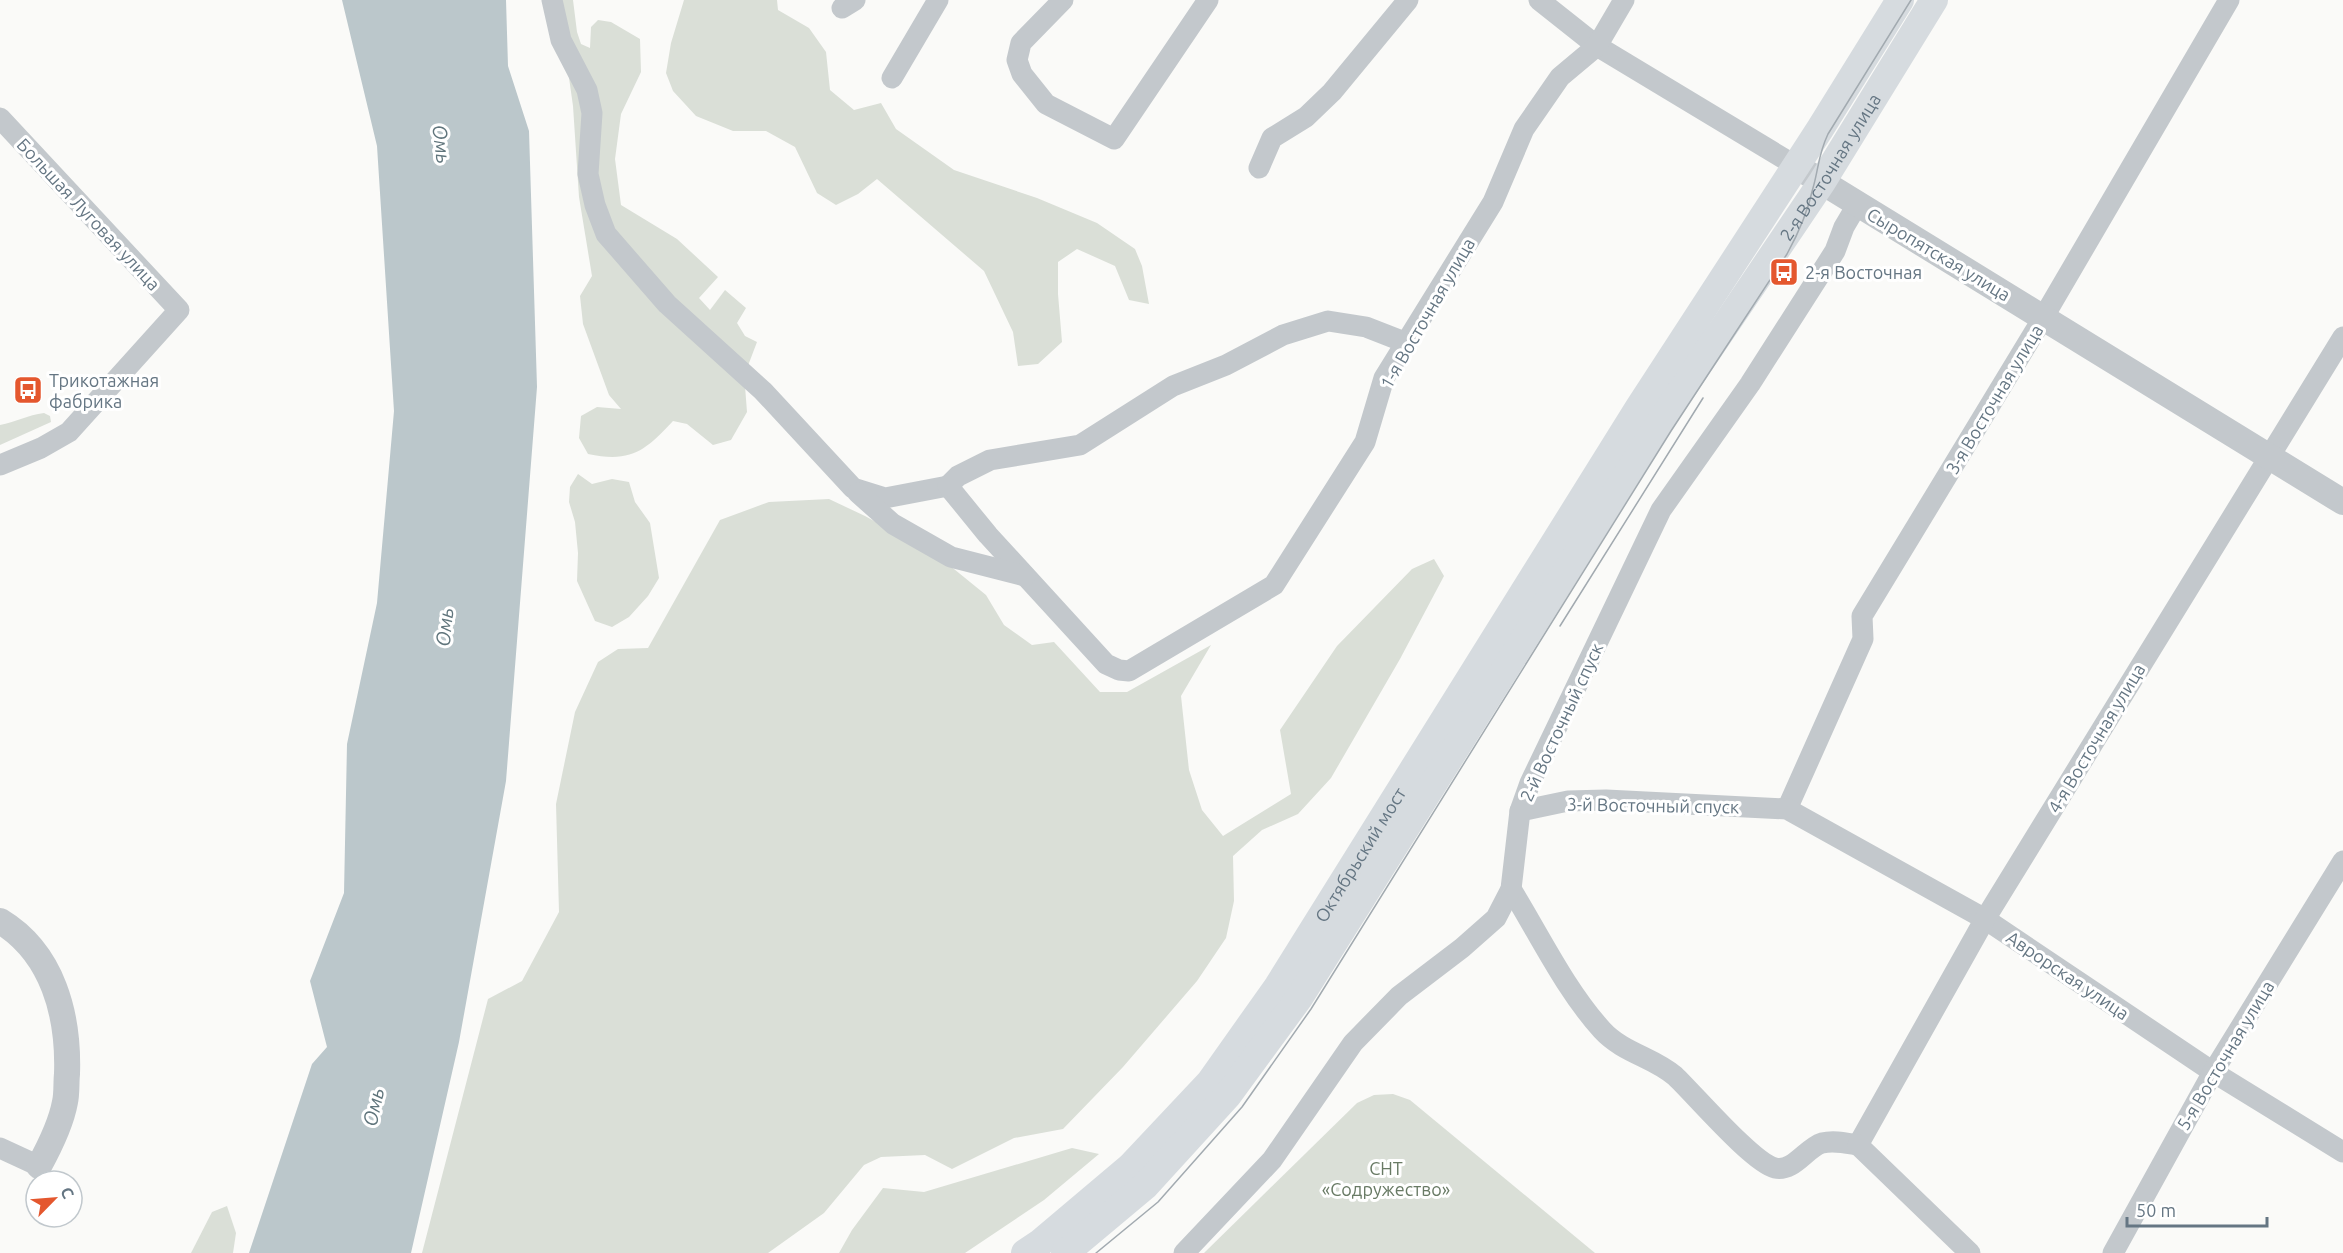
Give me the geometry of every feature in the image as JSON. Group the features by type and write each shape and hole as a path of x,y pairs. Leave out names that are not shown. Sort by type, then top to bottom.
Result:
{"main road":[{"name":"2-я Восточная улица","path":"1649,416 1796,166 1900,0"},
{"name":"2-я Восточная улица","path":"1649,416 1822,182 1934,0"},
{"name":"Октябрьский мост","path":"1025,1253 1130,1167 1217,1072 1278,987 1649,416"},
{"name":"Октябрьский мост","path":"1065,1253 1145,1186 1228,1095 1299,998 1649,416"}],"street":[{"path":"552,0 561,40 589,97 592,113 588,174 595,205 606,234 668,304 763,391 853,488 893,524 951,557 1025,576"},
{"path":"892,78 938,0"},
{"path":"1063,0 1021,44 1017,60 1022,74 1046,104 1114,140 1208,0"},
{"path":"1259,168 1272,138 1306,117 1332,92 1408,0"},
{"name":"Сыропятская улица","path":"1539,0 1597,46 2343,502"},
{"name":"1-я Восточная улица","path":"1025,576 1106,664 1119,670 1129,670 1274,585 1365,442 1384,378 1493,202 1524,129 1560,77 1597,46 1624,0"},
{"name":"3-я Восточная улица","path":"1787,809 1863,639 1862,616 2043,318 2229,0"},
{"name":"Большая Луговая улица","path":"0,118 179,310 69,432 41,448 0,465"},
{"name":"2-й Восточный спуск","path":"1184,1253 1272,1160 1353,1043 1399,996 1462,948 1496,918 1511,889 1521,811 1530,783 1661,510 1750,384 1835,251 1844,227 1857,205"},
{"path":"853,488 885,498 948,486 958,476 990,460 1080,446 1173,386 1226,365 1283,335 1328,321 1366,327 1407,343"},
{"name":"4-я Восточная улица","path":"1858,1145 1985,919 2343,337"},
{"path":"948,486 1025,576"},
{"name":"3-й Восточный спуск","path":"1521,811 1568,801 1606,800 1787,809"},
{"name":"Аврорская улица","path":"1787,809 1985,919 2213,1072 2343,1152"},
{"name":"5-я Восточная улица","path":"2114,1253 2213,1072 2343,861"},
{"path":"1511,889 1575,995 1602,1030 1620,1047 1644,1057 1673,1074 1746,1148 1774,1168 1786,1168 1820,1144 1838,1141 1858,1145 1970,1253"},
{"path":"0,921 18,932 38,956 60,999 68,1050 65,1101 53,1140 39,1166 0,1148"}],"green space":[{"path":"558,0 573,0 581,44 590,48 591,27 598,20 611,22 640,39 641,72 621,114 615,159 621,205 677,239 718,277 699,298 710,310 725,290 746,308 737,323 745,336 757,342 749,363 745,386 747,412 731,440 713,445 687,424 673,421 645,447 636,452 615,457 588,454 579,438 581,416 597,407 621,409 609,395 583,324 580,296 592,276 579,197 573,106"},
{"path":"684,0 777,0 778,10 809,28 826,52 830,90 854,110 881,103 896,129 954,170 1037,198 1097,223 1135,249 1142,266 1149,304 1129,300 1115,266 1077,249 1058,262 1062,342 1038,364 1018,366 1013,332 984,271 877,179 858,194 836,205 817,193 795,147 766,131 733,131 696,116 673,91 666,73 671,43"},
{"path":"44,413 50,416 51,422 0,445 0,425"},
{"path":"578,474 592,484 612,479 629,482 635,502 650,523 659,578 648,596 629,617 612,627 595,621 577,581 578,553 575,522 569,502 570,487"},
{"path":"829,499 938,556 986,595 1004,625 1032,645 1054,642 1100,692 1127,692 1211,645 1181,696 1189,770 1202,810 1223,836 1291,794 1280,730 1337,646 1412,569 1434,559 1444,576 1400,659 1331,778 1298,814 1262,830 1233,856 1234,901 1226,938 1197,981 1123,1067 1063,1129 1014,1138 952,1169 925,1155 881,1157 864,1165 824,1213 768,1253 422,1253 488,999 522,981 559,912 556,804 575,712 598,662 618,649 648,648 720,520 769,502"},
{"name":"СНТ «Содружество»","path":"1393,1094 1410,1100 1595,1253 1204,1253 1357,1103 1374,1095"},
{"path":"1072,1148 1099,1154 1044,1200 965,1253 839,1253 852,1230 883,1188 924,1192"},
{"path":"227,1206 236,1233 233,1253 191,1253 212,1212"}],"water":[{"name":"Омь","path":"342,0 506,0 508,66 529,131 537,387 506,781 459,1042 411,1253 249,1253 312,1064 327,1047 310,981 344,893 347,744 377,603 394,411 377,146"}],"tram line":[{"path":"1096,1253 1158,1202 1242,1107 1311,1009 1671,431 1787,254 1811,197 1820,155 1828,134 1911,0"},
{"path":"1560,626 1703,398"}],"place":[{"name":"2-я Восточная","path":"1784,272"},
{"name":"Трикотажная фабрика","path":"28,390"}]}
